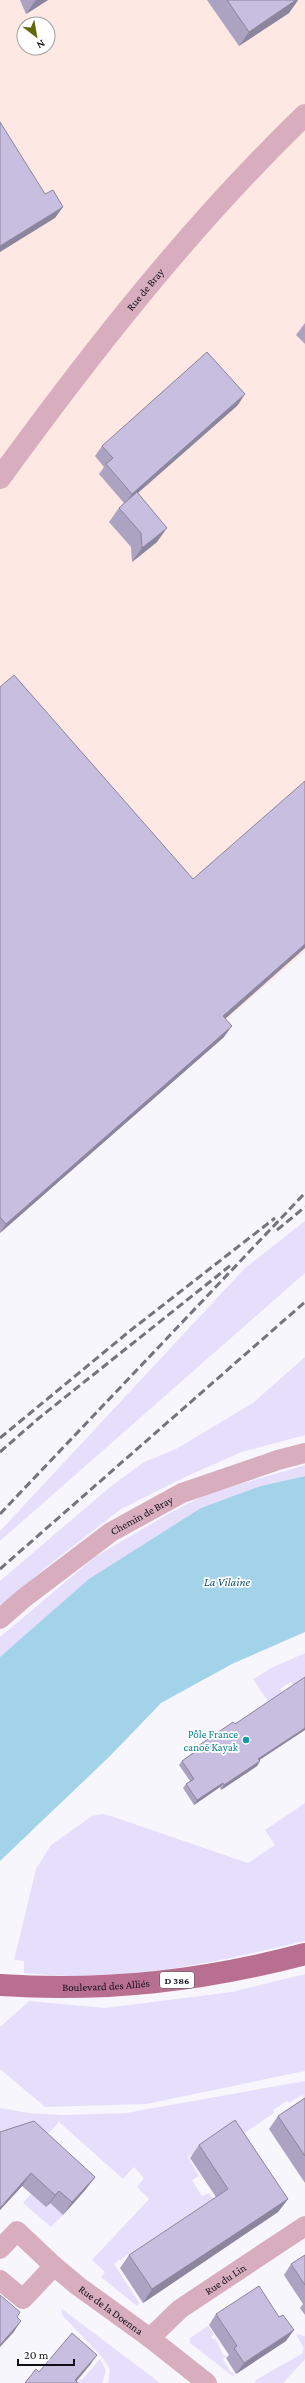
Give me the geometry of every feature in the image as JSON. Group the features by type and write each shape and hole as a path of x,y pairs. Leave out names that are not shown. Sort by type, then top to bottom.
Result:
{"main road":[{"name":"Boulevard des Alliés","path":"0,1985 46,1988 89,1988 191,1979 256,1967 305,1954"}],"street":[{"name":"Rue de Bray","path":"0,478 73,377 140,293 259,160 305,114"},
{"name":"Chemin de Bray","path":"0,1619 24,1598 111,1532 182,1493 278,1460 305,1453"},
{"name":"Rue du Lin","path":"150,2338 180,2309 305,2226"},
{"name":"Rue de la Doenna","path":"0,2249 18,2230 54,2266 78,2286 150,2338 206,2383"},
{"path":"0,2280 23,2300 54,2266"}],"shaded area":[{"path":"0,0 305,0 305,951 0,1217"},
{"path":"305,1221 305,1273 0,1541 0,1531 245,1268"},
{"path":"305,1357 305,1435 242,1452 185,1477 121,1509 49,1565 0,1606 0,1581 110,1487 144,1462 176,1449 253,1403"},
{"path":"305,1465 305,1476 261,1486 0,1657 0,1637 95,1557 168,1514 207,1494"},
{"path":"305,1653 305,1679 294,1686 291,1682 280,1689 284,1694 269,1703 253,1679 273,1667"},
{"path":"305,1803 305,1941 201,1964 130,1974 60,1976 24,1973 24,1961 14,1960 36,1869 51,1845 92,1816 103,1814 111,1816 248,1863 275,1845 265,1830"},
{"path":"305,1974 305,2071 146,2104 45,2107 0,2069 0,2027 29,2001 105,2008 232,1992"},
{"path":"305,2081 305,2099 302,2095 289,2103 287,2101 273,2110 274,2113 237,2138 229,2128 188,2157 199,2176 192,2180 202,2196 209,2193 213,2198 114,2264 140,2304 137,2306 101,2277 105,2272 92,2260 149,2199 137,2187 144,2178 134,2167 123,2179 59,2122 47,2135 96,2178 90,2184 29,2130 0,2156 0,2108 29,2113 64,2115 126,2113"},
{"path":"31,2194 46,2207 50,2203 63,2215 51,2227 23,2203"},
{"path":"62,2309 160,2383 108,2383 110,2369 102,2357 63,2316 61,2311"},
{"path":"208,2326 214,2334 211,2337 213,2339 215,2338 223,2355 227,2356 223,2359 231,2373 233,2372 234,2377 190,2343 190,2338"},
{"path":"296,2334 305,2336 305,2359 283,2383 255,2383 256,2380 303,2353 302,2351 304,2349"},
{"path":"100,2359 106,2370 102,2383 76,2383 80,2379 82,2380"}],"water":[{"name":"La Vilaine","path":"305,1476 305,1632 232,1664 161,1703 110,1756 0,1861 0,1657 89,1579 201,1508 261,1486"}],"building":[{"path":"227,0 296,0 249,32"},
{"path":"0,122 45,194 53,190 63,207 0,246"},
{"path":"207,352 245,394 132,494 106,464 113,458 102,446"},
{"path":"137,492 167,528 142,548 141,533 119,508"},
{"path":"14,675 193,879 305,781 305,944 223,1016 232,1026 6,1224 0,1217 0,687"},
{"name":"Pôle France canoë Kayak","path":"305,1677 305,1728 258,1759 260,1761 224,1785 223,1783 197,1800 186,1784 194,1779 182,1761 199,1749 198,1746 233,1722 235,1724"},
{"path":"305,2098 305,2156 278,2116"},
{"path":"235,2120 288,2199 152,2289 129,2255 228,2189 199,2145"},
{"path":"34,2121 95,2177 72,2202 59,2191 55,2195 31,2173 0,2208 0,2132"},
{"path":"305,2255 305,2285 291,2264"},
{"path":"259,2286 279,2317 283,2315 294,2330 244,2363 234,2348 237,2346 216,2314"},
{"path":"0,2295 20,2312 17,2317 21,2321 0,2345"},
{"path":"72,2333 97,2355 75,2380 78,2383 25,2383 36,2369 39,2372"}],"railway":[{"path":"0,1514 305,1193"},
{"path":"277,1230 305,1207"},
{"path":"0,1438 131,1330 275,1218"},
{"path":"0,1452 39,1418 231,1265"},
{"path":"0,1569 305,1302"}],"place":[{"name":"Pôle France canoë Kayak","path":"246,1740"}]}
